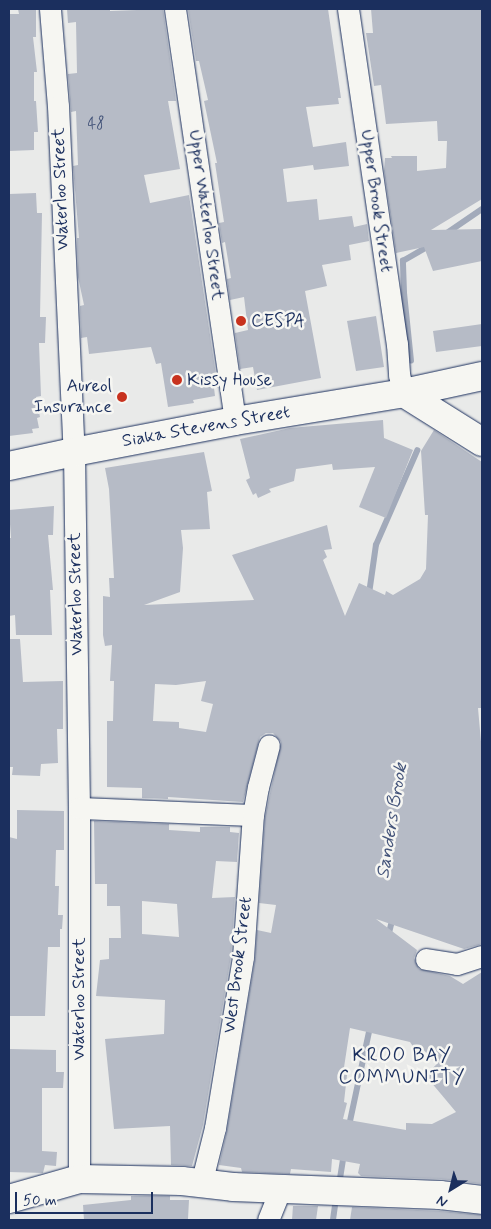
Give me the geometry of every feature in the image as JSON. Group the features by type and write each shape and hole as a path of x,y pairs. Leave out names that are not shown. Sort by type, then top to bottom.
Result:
{"main road":[{"name":"Siaka Stevens Street","path":"9,466 235,421 404,393 482,376"},
{"path":"404,393 482,442"},
{"path":"9,1199 79,1179 182,1181 201,1184 317,1190 440,1194 482,1200"}],"street":[{"name":"Waterloo Street","path":"50,9 58,106 74,452 79,808 79,1179"},
{"name":"Upper Waterloo Street","path":"175,9 235,421"},
{"name":"Upper Brook Street","path":"348,9 397,344 399,375 404,393"},
{"name":"West Brook Street","path":"201,1184 215,1128 243,957 253,816 269,745"},
{"path":"79,808 253,816"},
{"path":"426,960 457,964 482,956"},
{"path":"268,1220 281,1188"}],"building":[{"path":"18,9 36,9 36,37 33,37 37,72 34,72 34,101 36,101 38,132 34,132 34,150 9,151 9,14 19,14"},
{"path":"67,9 110,9 110,11 163,9 176,101 168,101 180,169 144,175 150,203 189,195 218,388 214,388 215,396 193,400 194,403 168,407 161,363 156,364 151,347 89,354 87,337 81,338 80,306 84,305 78,277 77,238 79,238 73,166 78,165 76,111 71,112 68,74 77,73 76,22 68,23"},
{"path":"188,9 328,9 341,98 338,98 339,104 306,107 313,147 346,142 349,166 314,170 313,165 283,169 287,202 317,199 319,220 352,216 354,227 367,224 369,241 349,245 351,260 322,265 327,286 305,291 321,378 257,390 253,367 240,369 235,333 248,330 244,297 230,300 227,279 231,278 225,242 222,243 219,223 224,222 215,163 217,163 204,101 208,100 199,61 196,61"},
{"path":"371,9 482,9 482,199 431,230 482,229 482,261 433,271 424,247 396,253 384,171 385,158 392,158 391,156 417,156 417,171 446,168 447,141 438,141 437,121 386,124 381,85 374,86 366,33 373,33"},
{"path":"36,193 37,213 42,213 40,317 46,317 45,343 39,343 41,396 36,397 40,417 37,418 39,428 32,429 33,433 9,436 9,194"},
{"path":"376,316 384,367 356,371 347,321"},
{"path":"482,324 482,346 436,352 433,331"},
{"path":"383,420 384,438 413,450 386,518 359,507 375,467 333,470 332,464 296,469 294,481 269,489 271,492 258,498 256,493 253,495 246,480 250,478 240,439 290,428"},
{"path":"434,430 482,462 482,708 478,708 482,753 482,944 464,949 376,919 417,950 414,958 419,969 450,976 463,984 482,972 482,1184 441,1179 361,1176 358,1173 360,1164 332,1159 331,1172 291,1169 290,1174 242,1172 241,1168 219,1165 227,1130 255,959 257,930 271,933 276,905 259,903 265,817 281,742 273,733 266,733 260,737 243,802 168,797 168,799 142,798 142,788 107,787 107,721 113,721 114,681 110,681 112,645 105,646 103,635 103,596 110,597 109,578 114,578 109,489 105,468 204,452 212,491 207,492 210,529 181,530 183,548 180,592 144,605 254,600 232,555 327,525 332,549 324,550 327,557 323,560 345,616 359,583 385,595 386,591 393,595 420,579 426,569 428,515 425,515 421,451","holes":["206,681 201,701 213,704 206,732 179,728 179,722 153,721 155,684 176,685","350,1028 410,1042 414,1048 419,1045 437,1064 425,1075 456,1112 432,1124 406,1123 406,1130 343,1119 347,1103 344,1102 347,1075 343,1074"]},
{"path":"54,506 53,535 48,535 53,590 50,590 52,635 16,635 15,615 9,616 9,538 11,538 9,510"},
{"path":"9,639 20,639 23,682 63,681 63,729 57,729 58,763 41,764 40,776 12,775 13,767 9,767"},
{"path":"17,810 64,811 64,850 56,850 55,886 59,886 58,915 63,915 62,929 60,929 60,947 48,947 45,1016 9,1016 9,837 17,839"},
{"path":"94,821 169,824 169,830 200,832 200,827 230,827 230,832 239,833 237,862 216,861 212,898 235,897 231,956 203,1125 192,1166 171,1165 170,1126 114,1129 105,1039 164,1034 165,1000 96,996 100,960 109,959 109,938 121,938 120,906 107,906 107,884 95,884","holes":["142,901 177,904 179,937 142,934"]},
{"path":"9,1049 56,1050 56,1072 64,1072 63,1088 42,1088 42,1151 57,1152 56,1166 45,1165 43,1173 9,1172"},
{"path":"131,1196 170,1196 170,1200 189,1200 188,1219 84,1220 83,1205 131,1200"},
{"path":"293,1206 318,1206 316,1220 292,1220"},
{"path":"352,1207 482,1215 482,1220 350,1220"}],"waterway":[{"path":"447,233 482,209"},
{"path":"411,361 404,293 403,261 429,246"},
{"name":"Sanders Brook","path":"369,594 376,545 417,451"},
{"name":"Sanders Brook","path":"388,937 393,917"},
{"name":"Sanders Brook","path":"349,1126 370,1027"},
{"name":"Sanders Brook","path":"339,1185 344,1155"},
{"name":"Sanders Brook","path":"333,1220 336,1199"}],"place":[{"name":"CESPA","path":"241,321"},
{"name":"Kissy House","path":"177,380"},
{"name":"Aureol Insurance","path":"122,397"}],"district":[{"name":"KROO BAY COMMUNITY","path":"402,1067"}]}
